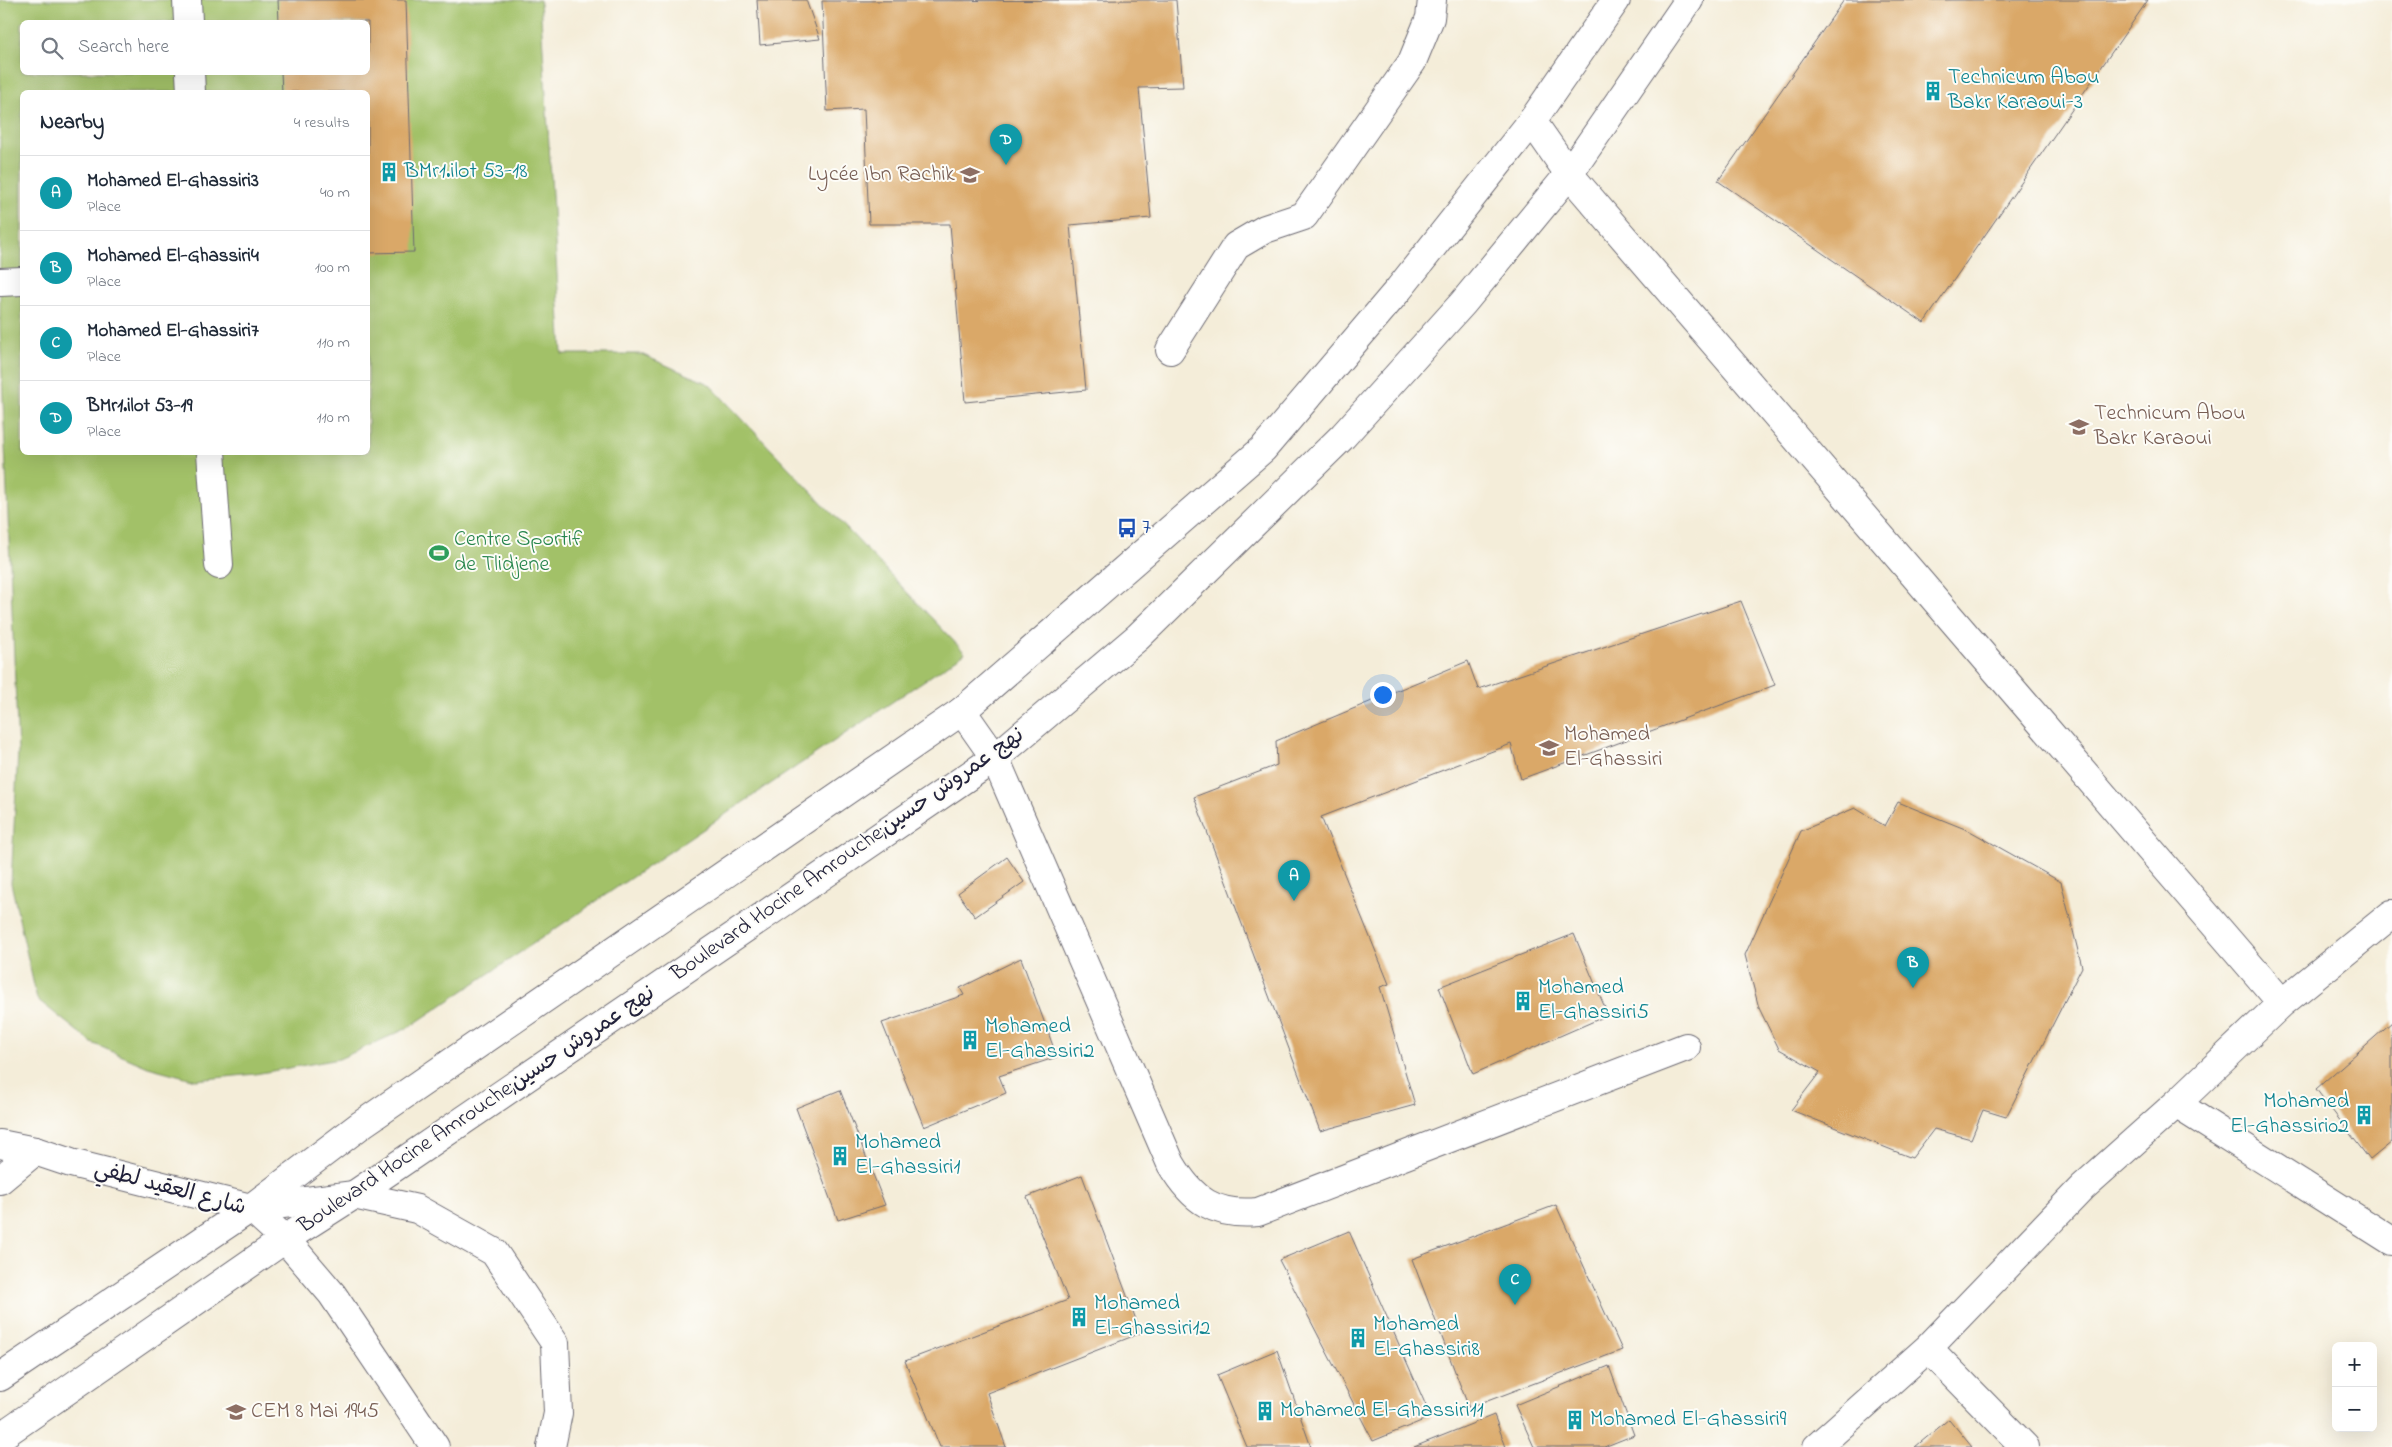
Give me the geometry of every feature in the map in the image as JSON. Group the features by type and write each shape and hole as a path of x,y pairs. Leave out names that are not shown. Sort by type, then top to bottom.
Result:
{"main road":[{"path":"187,0 188,20"},
{"path":"1170,350 1236,246 1265,229 1304,216 1412,62 1430,18 1432,0"},
{"name":"Boulevard Hocine Amrouche;نهج عمروش حسين","path":"0,1377 251,1208 362,1124 962,711 1263,450 1399,289 1532,121 1616,0"},
{"name":"Boulevard Hocine Amrouche;نهج عمروش حسين","path":"0,1437 285,1238 354,1194 995,758 1138,637 1344,436 1463,303 1569,174 1690,0"},
{"path":"190,75 191,90"},
{"path":"1532,121 1569,174 2282,1003"},
{"path":"0,282 20,281"},
{"path":"211,455 219,565"},
{"path":"962,711 995,758 1172,1164 1183,1183 1198,1198 1216,1209 1237,1214 1265,1209 1686,1047"},
{"path":"1817,1447 1928,1348 2083,1187 2176,1104 2282,1003 2392,914"},
{"path":"2176,1104 2392,1241"},
{"name":"شارع العقيد لطفي","path":"0,1144 35,1151 71,1163 251,1208 285,1238 332,1294 435,1447"},
{"path":"0,1180 35,1151"},
{"path":"251,1208 354,1194 417,1209 494,1252 555,1343 558,1413 551,1447"},
{"path":"1928,1348 2025,1447"}],"green space":[{"name":"Centre Sportif de Tlidjene","path":"0,0 540,0 562,354 641,354 709,384 965,653 408,1028 339,1059 255,1074 196,1080 148,1067 92,1043 37,999 11,883 18,752 0,328"}],"building":[{"name":"BMr1.ilot 53-18","path":"278,0 406,0 414,252 370,253 370,90 282,90 281,75 370,75 370,20 279,20"},
{"path":"757,0 806,0 820,39 760,45"},
{"path":"1176,0 1183,87 1139,88 1151,218 1070,225 1086,390 965,402 950,224 869,224 864,109 827,111 822,1"},
{"name":"Technicum Abou Bakr Karaoui-3","path":"1844,0 2148,0 1924,323 1718,181"},
{"path":"1741,601 1775,685 1521,779 1511,744 1321,817 1389,984 1380,987 1415,1105 1320,1131 1194,797 1277,765 1276,741 1468,661 1478,689"},
{"path":"1898,802 1970,831 2061,882 2082,967 2006,1117 1983,1110 1971,1139 1934,1129 1912,1158 1791,1110 1820,1072 1779,1049 1759,1008 1745,955 1801,831 1855,808 1885,826"},
{"path":"1007,857 1024,882 975,917 958,893"},
{"name":"Mohamed El-Ghassiri5","path":"1574,934 1608,1015 1473,1074 1439,987"},
{"name":"Mohamed El-Ghassiri2","path":"1021,958 1057,1057 999,1076 1006,1093 924,1127 882,1023 964,995 960,988"},
{"name":"Mohamed El-Ghassiri02","path":"2392,1022 2392,1142 2370,1160 2316,1089"},
{"name":"Mohamed El-Ghassiri1","path":"840,1090 885,1205 838,1220 796,1108"},
{"name":"Mohamed El-Ghassiri12","path":"1082,1175 1141,1333 987,1393 1006,1447 940,1447 905,1361 1068,1300 1027,1197"},
{"path":"1556,1205 1622,1350 1469,1408 1412,1259"},
{"name":"Mohamed El-Ghassiri8","path":"1349,1231 1431,1417 1373,1441 1279,1260"},
{"name":"Mohamed El-Ghassiri11","path":"1277,1350 1311,1447 1247,1447 1217,1375"},
{"name":"Mohamed El-Ghassiri9","path":"1609,1366 1634,1435 1604,1447 1534,1447 1515,1405"},
{"path":"1494,1415 1506,1447 1414,1447"},
{"path":"1949,1419 1972,1447 1915,1447"}],"place":[{"name":"Technicum Abou Bakr Karaoui-3","path":"1933,91"},
{"name":"BMr1.ilot 53-19","path":"1006,165"},
{"name":"BMr1.ilot 53-18","path":"389,172"},
{"name":"Lycée Ibn Rachik","path":"970,175"},
{"name":"Technicum Abou Bakr Karaoui","path":"2079,427"},
{"name":"7","path":"1127,528"},
{"name":"Centre Sportif de Tlidjene","path":"439,553"},
{"name":"Mohamed El-Ghassiri","path":"1549,748"},
{"name":"Mohamed El-Ghassiri3","path":"1294,901"},
{"name":"Mohamed El-Ghassiri4","path":"1913,988"},
{"name":"Mohamed El-Ghassiri5","path":"1523,1001"},
{"name":"Mohamed El-Ghassiri2","path":"970,1040"},
{"name":"Mohamed El-Ghassiri02","path":"2364,1115"},
{"name":"Mohamed El-Ghassiri1","path":"840,1156"},
{"name":"Mohamed El-Ghassiri7","path":"1515,1305"},
{"name":"Mohamed El-Ghassiri12","path":"1079,1317"},
{"name":"Mohamed El-Ghassiri8","path":"1358,1338"},
{"name":"Mohamed El-Ghassiri11","path":"1265,1411"},
{"name":"CEM 8 Mai 1945","path":"236,1412"},
{"name":"Mohamed El-Ghassiri9","path":"1575,1420"}]}
